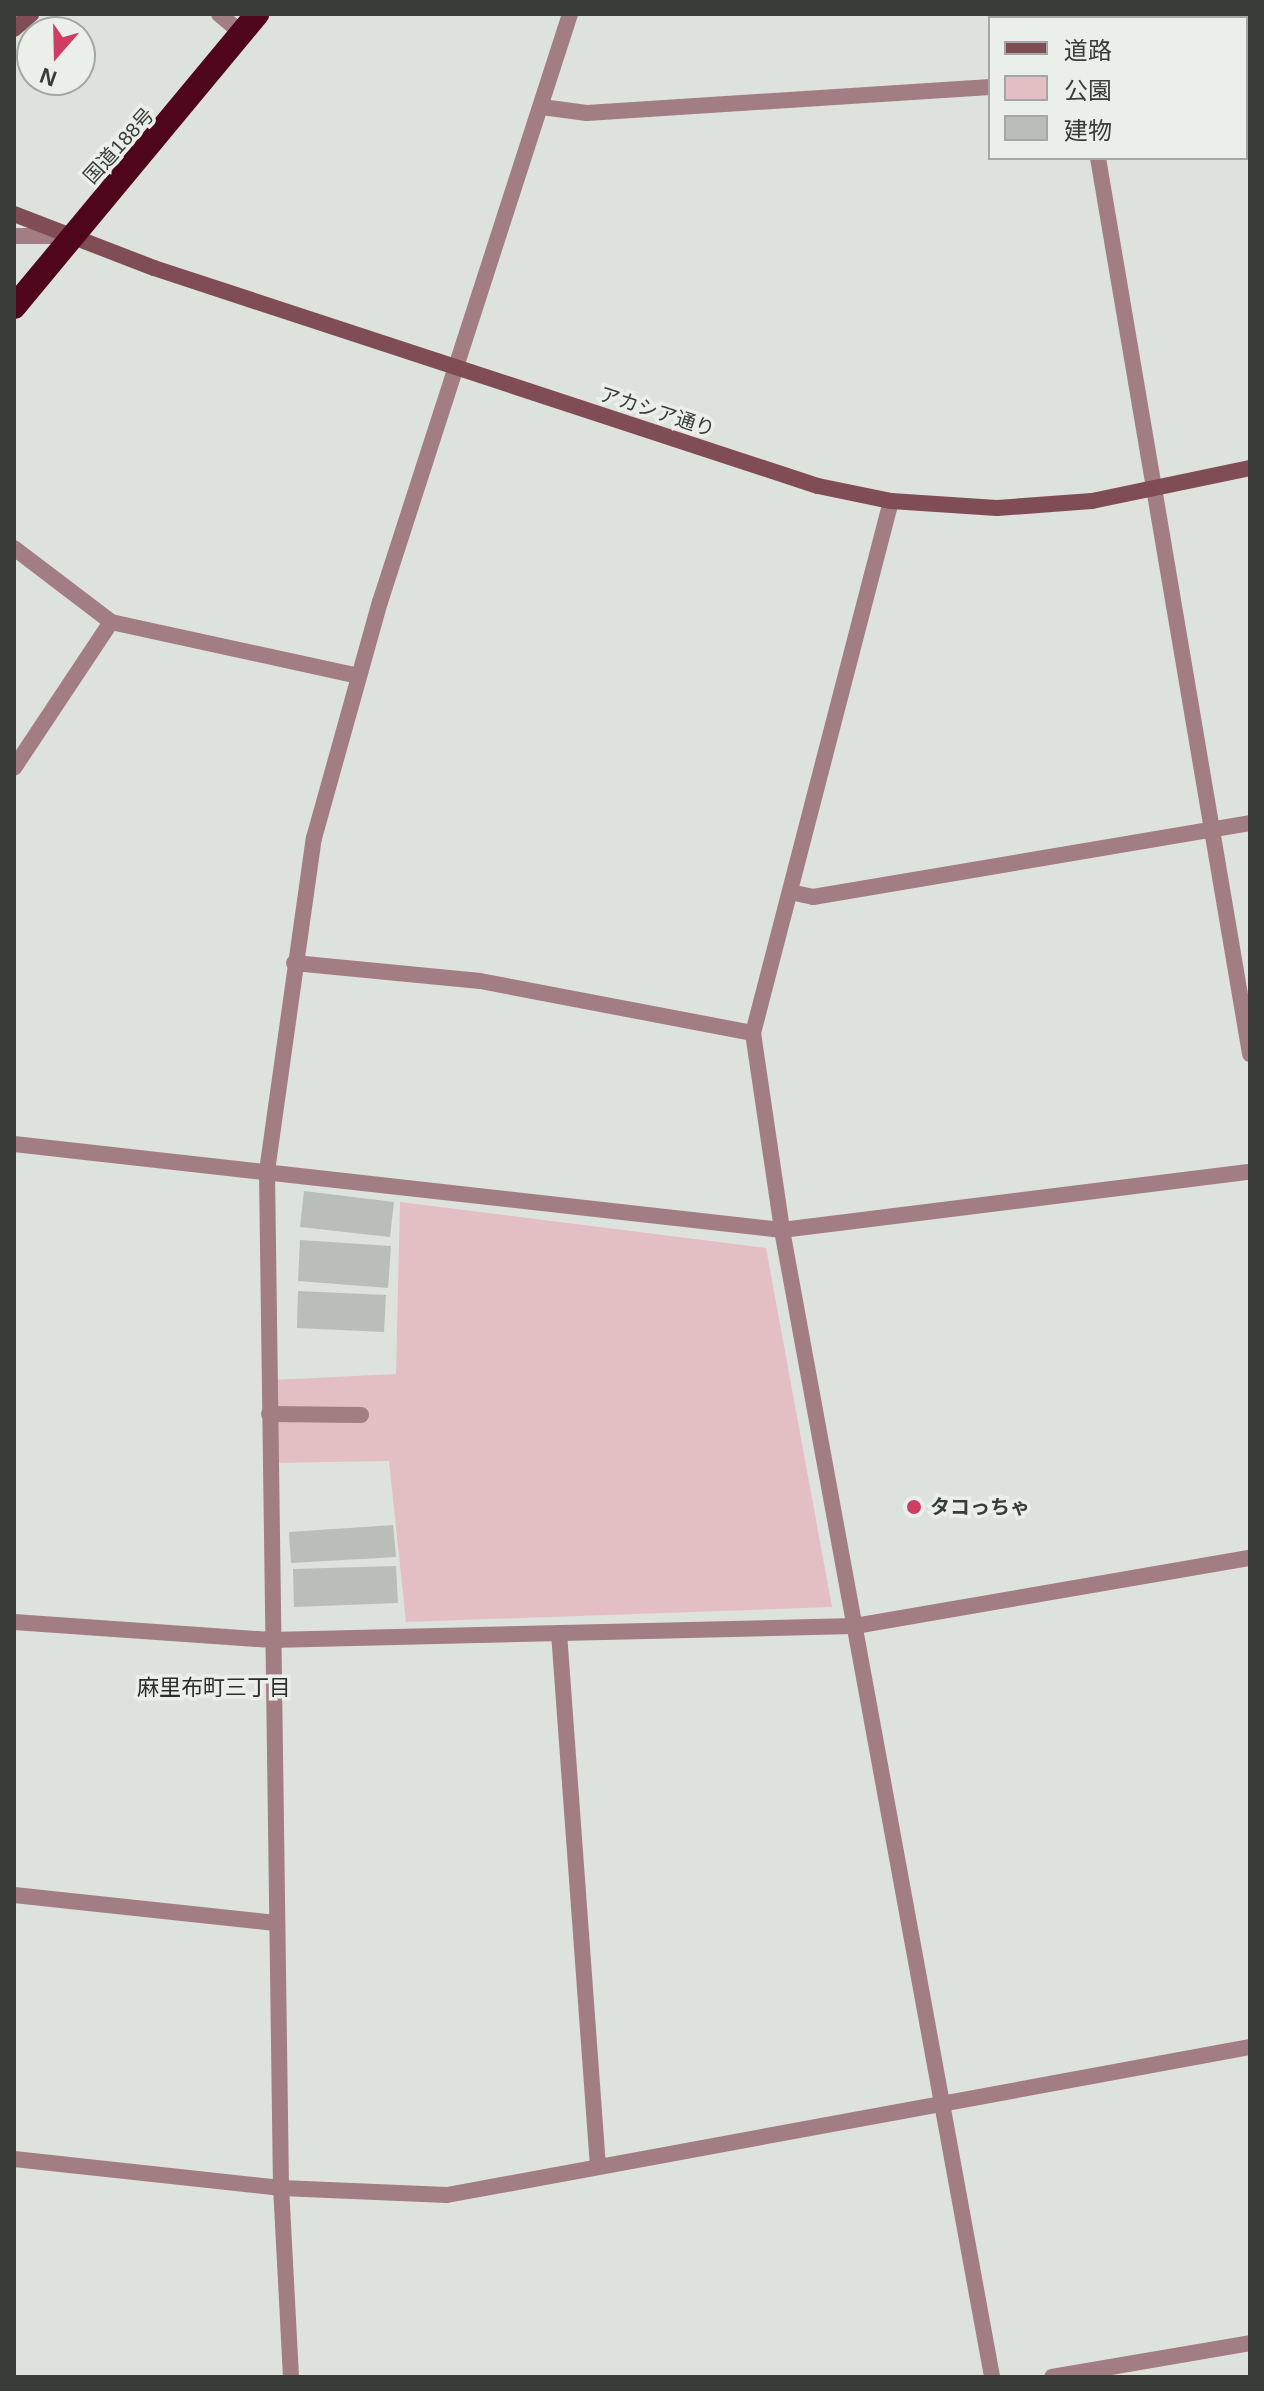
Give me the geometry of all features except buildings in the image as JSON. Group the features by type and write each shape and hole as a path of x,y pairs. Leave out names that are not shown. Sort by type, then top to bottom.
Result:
{"highway":[{"name":"国道188号","path":"14,307 68,236 151,149 250,23"}],"street":[{"path":"14,29 31,14"},
{"path":"219,14 250,23"},
{"path":"291,2377 281,2188 271,1640 267,1171 314,838 358,676 570,14"},
{"path":"542,107 587,113 988,87"},
{"path":"1098,160 1250,1054"},
{"name":"アカシア通り","path":"14,214 68,236 818,486 891,501 997,508 1153,489 1250,468"},
{"path":"14,236 68,236"},
{"path":"891,501 753,1033 782,1230 992,2377"},
{"path":"14,548 111,622 358,676"},
{"path":"14,768 111,622"},
{"path":"790,892 813,897 1250,823"},
{"path":"294,963 480,981 753,1033"},
{"path":"14,1144 782,1230 1250,1172"},
{"path":"269,1414 361,1415"},
{"path":"14,1622 271,1640 855,1626 1250,1558"},
{"path":"559,1633 598,2167"},
{"path":"14,1895 276,1923"},
{"path":"14,2159 281,2188 447,2195 1250,2047"},
{"path":"1052,2377 1250,2343"}],"green space":[{"path":"400,1202 766,1248 832,1607 406,1622 389,1461 269,1463 272,1380 396,1374"}],"place":[{"name":"タコっちゃ","path":"914,1507"}],"district":[{"name":"麻里布町三丁目","path":"214,1688"}]}
